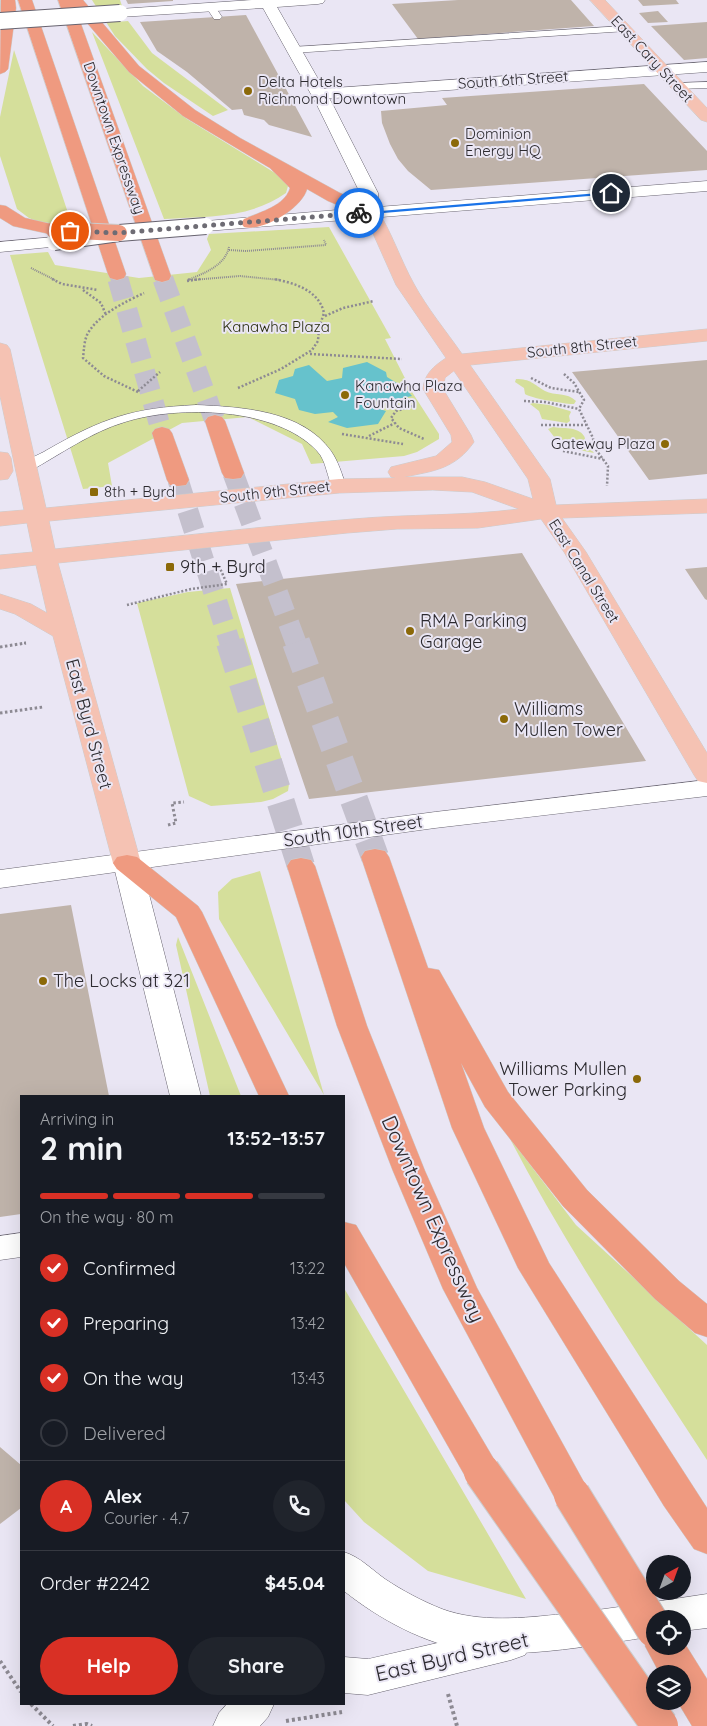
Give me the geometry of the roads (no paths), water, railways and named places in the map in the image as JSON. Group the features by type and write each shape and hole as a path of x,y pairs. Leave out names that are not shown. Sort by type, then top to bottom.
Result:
{"highway":[{"path":"0,69 9,8 8,0"},
{"path":"25,0 117,274"},
{"name":"Downtown Expressway","path":"65,0 162,276"},
{"path":"75,0 134,69 170,99 212,128 272,162 348,204 370,212"},
{"path":"250,223 284,206 296,197 298,191 296,184 272,162"},
{"path":"0,210 19,222 54,236"},
{"path":"214,421 233,473"},
{"path":"162,433 178,480"},
{"path":"375,857 390,906 468,1128 535,1268 677,1495 707,1538"},
{"path":"127,863 188,912 274,1095"},
{"name":"Downtown Expressway","path":"301,866 352,1026 420,1198 460,1289 572,1495 646,1615"},
{"path":"390,906 496,1099 575,1198 667,1290 707,1324"},
{"path":"345,1236 482,1472 660,1726"},
{"path":"691,1688 707,1714"}],"main road":[{"path":"0,21 120,13 214,12 267,2 318,0"},
{"name":"East Cary Street","path":"597,0 706,116"},
{"name":"East Canal Street","path":"267,2 320,94 369,193 370,212 380,229 405,285 539,479 547,512 575,552 707,774"},
{"name":"South 6th Street","path":"320,94 707,67"},
{"path":"0,246 54,236 250,223 707,186"},
{"name":"South 8th Street","path":"457,360 707,335"},
{"name":"East Byrd Street","path":"0,349 7,421 24,468 64,632 127,863 186,1095"},
{"path":"339,486 432,465 455,454 463,442 461,435 433,389 432,381 443,369 457,360"},
{"path":"0,458 2,471 0,474"},
{"name":"South 9th Street","path":"0,519 339,486 462,484 498,494 547,512"},
{"name":"South 9th Street","path":"0,562 397,522 478,521 547,512 707,506"},
{"path":"0,600 23,609 64,632"},
{"name":"South 10th Street","path":"0,879 435,820 707,788"},
{"path":"0,1248 20,1245"},
{"name":"East Byrd Street","path":"345,1569 362,1585 412,1614 463,1632 501,1635 560,1632"},
{"name":"East Byrd Street","path":"345,1675 368,1677 560,1632 707,1611"},
{"path":"233,1726 253,1705"}],"lane":[{"path":"293,50 624,29"},
{"path":"678,86 707,85"},
{"path":"24,468 104,426 132,416 185,409 244,411 276,420 306,434 322,448 333,466 339,486"}],"water":[{"name":"Kanawha Plaza Fountain","path":"367,362 386,372 387,377 405,388 412,396 394,400 377,400 373,407 386,411 378,424 347,428 328,422 338,417 333,412 315,414 299,410 295,399 275,393 279,380 293,376 295,369 309,365 327,381 342,378 343,368"}],"tunnel":[{"path":"117,274 119,280"},
{"path":"162,276 164,280"},
{"path":"118,279 162,433"},
{"path":"163,279 215,421"},
{"path":"233,473 296,643"},
{"path":"178,480 230,643"},
{"path":"230,642 301,866"},
{"path":"296,642 375,857"}],"place":[{"name":"Delta Hotels Richmond Downtown","path":"248,91"},
{"name":"Dominion Energy HQ","path":"455,143"},
{"name":"Kanawha Plaza Fountain","path":"345,395"},
{"name":"Gateway Plaza","path":"665,444"},
{"name":"8th + Byrd","path":"94,492"},
{"name":"9th + Byrd","path":"170,567"},
{"name":"RMA Parking Garage","path":"410,631"},
{"name":"Williams Mullen Tower","path":"504,719"},
{"name":"The Locks at 321","path":"43,981"},
{"name":"Williams Mullen Tower Parking","path":"637,1079"}],"park label":[{"name":"Kanawha Plaza","path":"276,327"}]}
